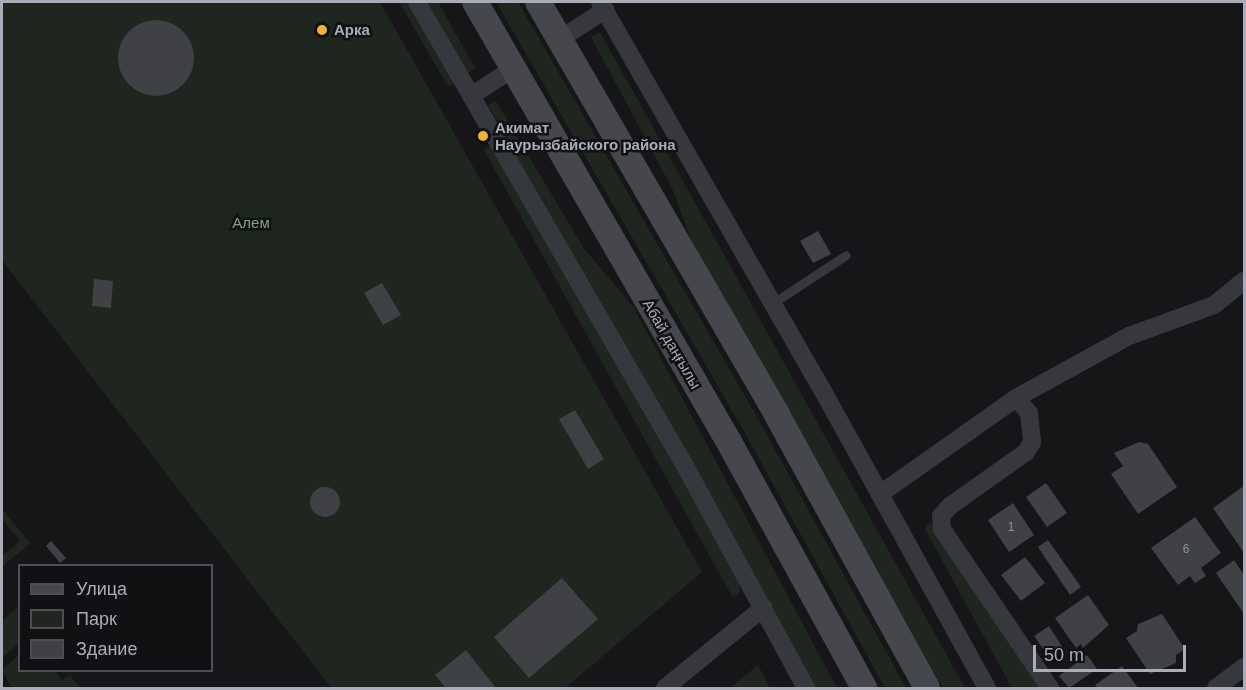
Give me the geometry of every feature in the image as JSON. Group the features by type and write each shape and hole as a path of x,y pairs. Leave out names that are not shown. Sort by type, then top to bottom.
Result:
{"main road":[{"name":"Абай даңғылы","path":"475,2 729,442 864,688"},
{"path":"538,2 777,415 927,688"}],"street":[{"path":"417,2 807,688"},
{"path":"560,39 602,6 773,303 987,688"},
{"path":"471,96 514,68"},
{"path":"880,494 1016,398 1129,336 1214,305 1245,281"},
{"path":"1016,398 1029,413 1033,429 1026,452 950,506 941,516 942,529 1050,688"},
{"path":"665,688 763,608"},
{"path":"1216,688 1245,667"}],"lane":[{"path":"773,303 846,255"}],"green space":[{"name":"Алем","path":"2,2 380,2 702,572 565,688 331,688 2,260"},
{"path":"399,2 410,2 456,83 448,87"},
{"path":"428,2 438,2 475,68 468,73"},
{"path":"496,2 518,2 761,424 906,688 885,688 745,433"},
{"path":"600,32 965,688 943,688 703,272 672,188 591,37"},
{"path":"496,101 583,247 634,308 837,688 812,688 488,105"},
{"path":"492,145 738,578 740,591 733,598 484,150"},
{"path":"2,509 30,543 2,567 2,556 20,541 2,519"},
{"path":"930,522 1042,688 1012,688 925,529"},
{"path":"18,607 18,644 2,658 2,621"},
{"path":"18,656 18,672 56,672 62,680 70,675 80,688 12,688 2,670"},
{"path":"758,665 770,688 730,688"}],"building":[{"path":"156,20 171,23 183,31 191,43 194,58 191,73 183,85 171,93 156,96 141,93 129,85 121,73 118,58 121,43 129,31 141,23"},
{"path":"818,231 831,254 813,263 800,241"},
{"path":"94,279 113,281 111,308 92,306"},
{"path":"382,283 401,315 383,325 364,293"},
{"path":"575,410 604,459 588,469 559,419"},
{"path":"1139,442 1148,444 1177,487 1138,514 1111,474 1123,466 1114,453"},
{"path":"1046,483 1067,513 1047,527 1026,497"},
{"path":"1244,486 1244,553 1213,508"},
{"path":"325,487 336,491 340,502 336,513 325,517 314,513 310,502 314,491"},
{"path":"1013,503 1034,535 1009,552 988,520"},
{"path":"1195,517 1221,553 1201,568 1206,576 1195,583 1190,576 1178,585 1151,548"},
{"path":"1048,540 1081,587 1070,595 1038,547"},
{"path":"51,541 66,558 60,563 46,546"},
{"path":"1025,557 1045,583 1021,601 1001,575"},
{"path":"1234,560 1244,575 1244,614 1216,573"},
{"path":"562,578 598,619 529,678 494,637"},
{"path":"1088,595 1109,625 1083,648 1081,644 1076,648 1055,618"},
{"path":"1162,614 1185,649 1176,655 1176,663 1150,674 1126,638 1137,631 1138,624"},
{"path":"1049,626 1063,648 1049,657 1034,636"},
{"path":"466,650 496,688 446,688 435,675"},
{"path":"1087,655 1097,669 1069,688 1059,676"},
{"path":"1122,666 1138,688 1098,688 1095,685"}],"place":[{"name":"Арка","path":"322,30"},
{"name":"Акимат Наурызбайского района","path":"483,136"}]}
